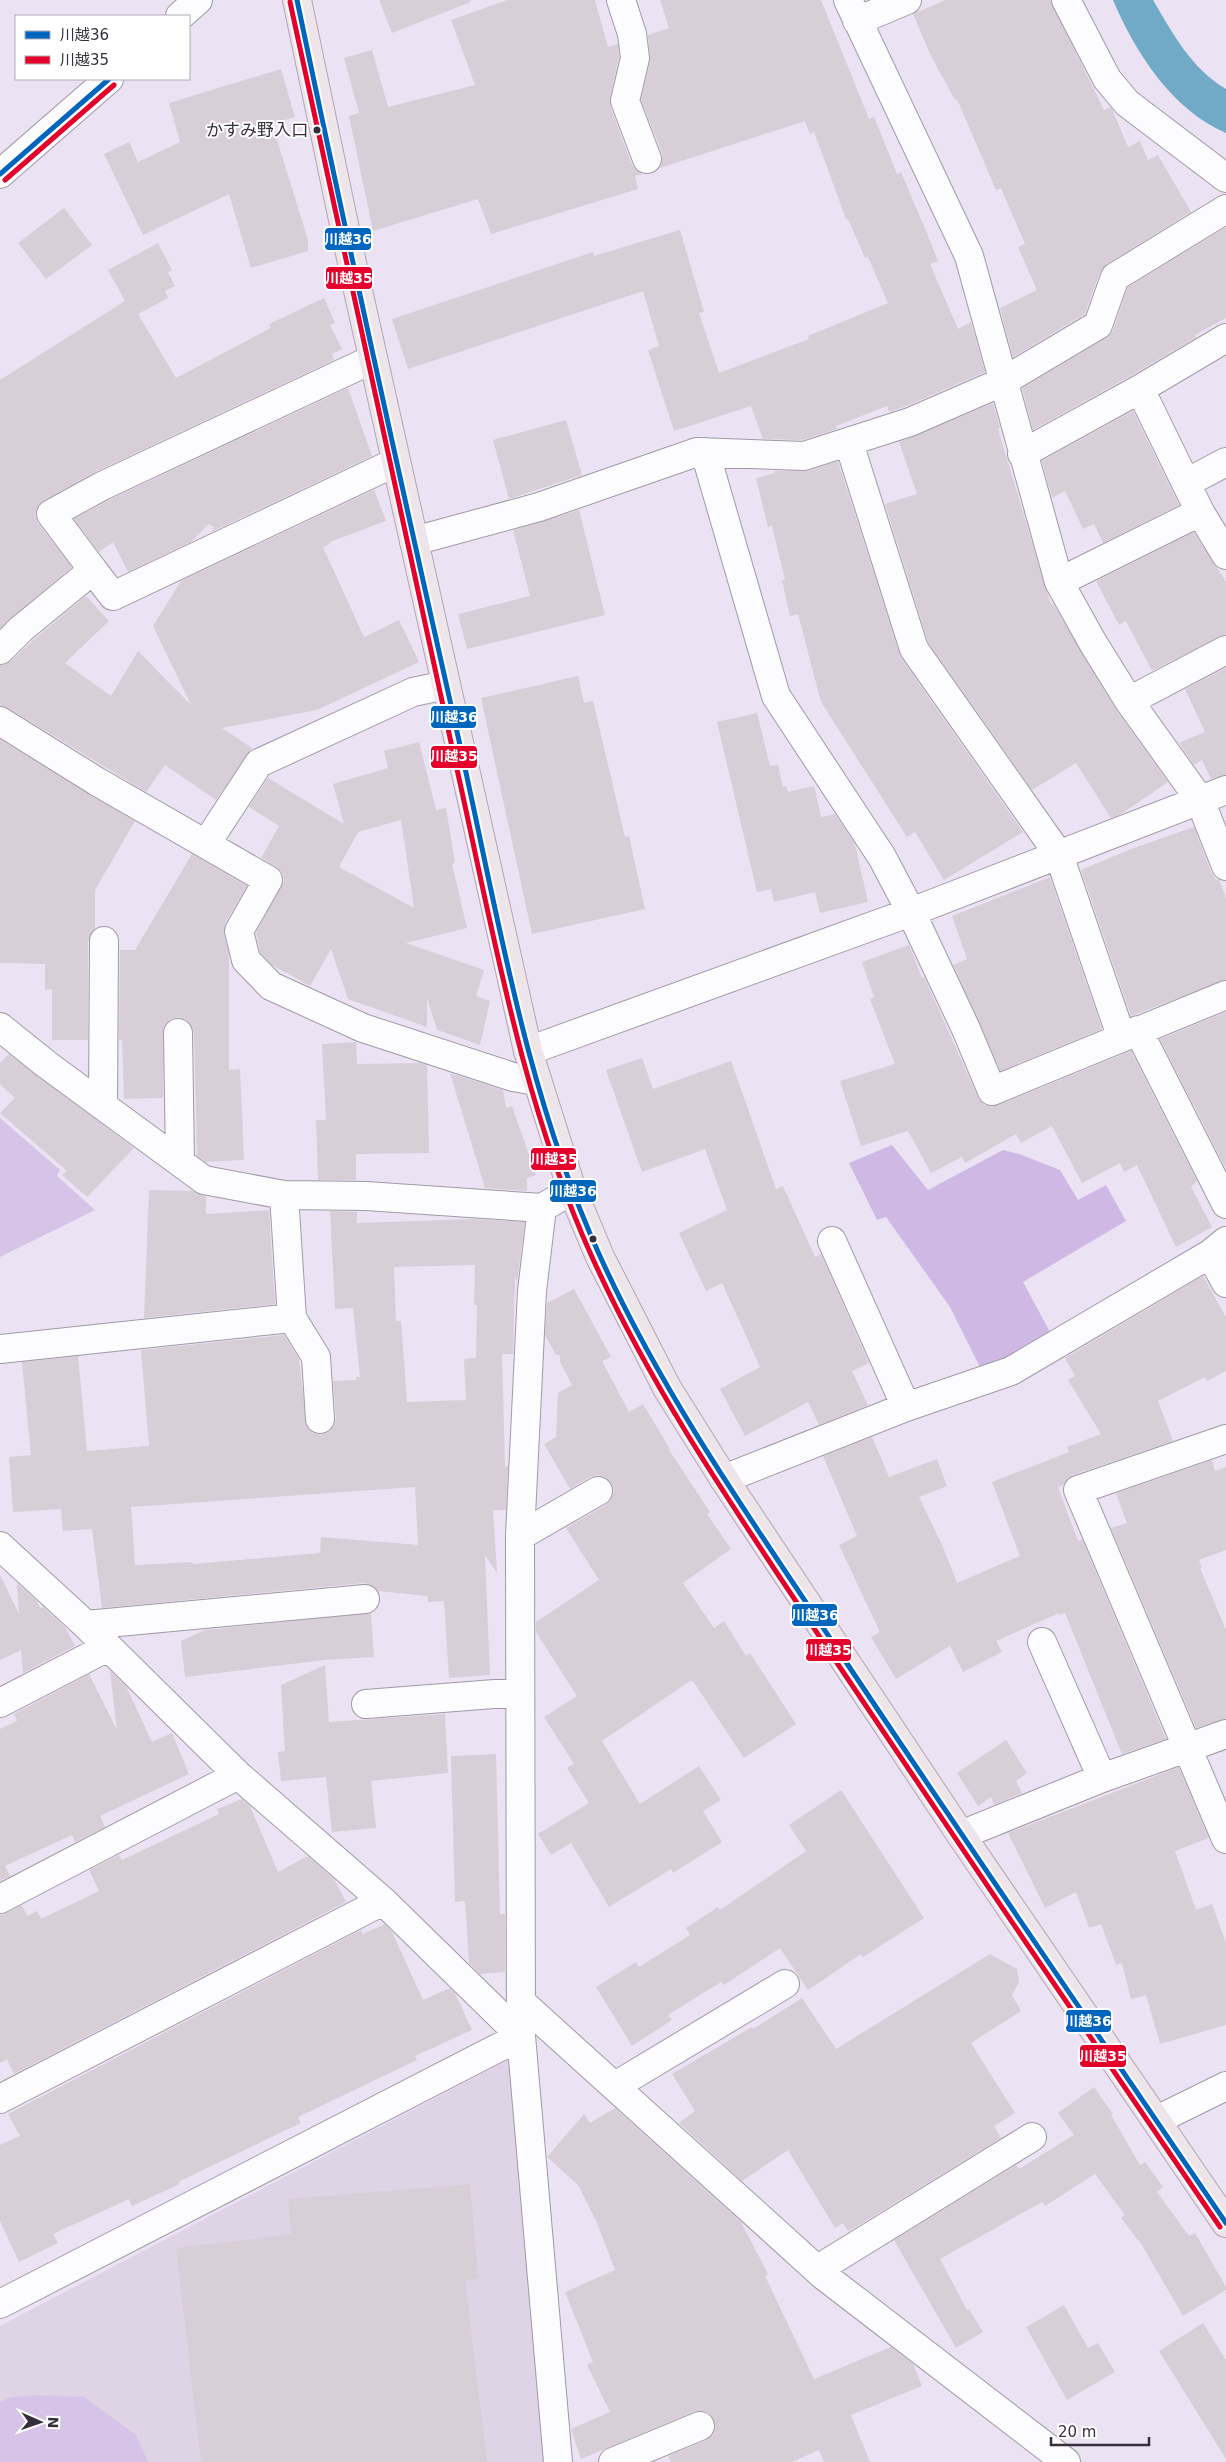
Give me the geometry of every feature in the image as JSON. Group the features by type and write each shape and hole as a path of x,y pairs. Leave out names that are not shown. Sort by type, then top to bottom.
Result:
{"main road":[{"path":"297,0 373,359 528,1051 572,1190 600,1257 630,1319 667,1388 724,1479 961,1834 1158,2120 1226,2223"}],"street":[{"path":"181,15 198,0"},
{"path":"621,0 632,34 635,58 625,101 647,159"},
{"path":"907,0 852,10 969,256 1058,582 1129,701 1200,800 1226,866"},
{"path":"1066,0 1106,79 1127,103 1226,178"},
{"path":"0,174 108,80"},
{"path":"414,541 539,507 697,452 804,456 910,422 1002,382 1098,326 1115,277 1226,209"},
{"path":"1022,454 1140,389 1226,338"},
{"path":"373,359 102,486 51,514 114,596 396,462"},
{"path":"1140,389 1200,512 1226,555"},
{"path":"849,443 914,649 1059,855 1130,1033 1226,1204"},
{"path":"705,452 776,696 882,856 911,912 966,1029 992,1091 1226,995"},
{"path":"1186,483 1226,462"},
{"path":"1058,582 1200,512"},
{"path":"0,650 21,629 93,570"},
{"path":"1129,701 1226,650"},
{"path":"206,844 259,763 413,692 446,685"},
{"path":"0,721 96,781 268,880 239,931 246,960 271,986 363,1028 513,1077 536,1081"},
{"path":"528,1051 911,912 1226,790"},
{"path":"103,1106 104,941"},
{"path":"0,1027 204,1180 284,1195 366,1196 542,1208 572,1190"},
{"path":"178,1033 180,1161"},
{"path":"284,1195 292,1318 316,1357 320,1419"},
{"path":"542,1208 532,1291 520,1536 520,2036 558,2462"},
{"path":"832,1241 906,1407"},
{"path":"724,1479 906,1407 1011,1372 1218,1248 1226,1283"},
{"path":"0,1349 292,1318"},
{"path":"1226,1439 1078,1490 1226,1839"},
{"path":"520,1536 598,1491"},
{"path":"0,1546 86,1625 238,1775 383,1901 520,2036"},
{"path":"86,1625 365,1598"},
{"path":"1042,1642 1102,1778"},
{"path":"0,1703 108,1647"},
{"path":"366,1704 520,1692"},
{"path":"961,1834 1102,1778 1226,1734"},
{"path":"0,1899 238,1775"},
{"path":"0,2099 383,1901"},
{"path":"616,2086 785,1984"},
{"path":"521,2002 818,2269 1066,2462"},
{"path":"0,2304 520,2036"},
{"path":"1158,2120 1226,2086"},
{"path":"818,2269 1032,2137"},
{"path":"613,2462 700,2426"}],"shaded area":[{"path":"0,1118 60,1170 57,1176 95,1210 0,1257"},
{"path":"892,1145 928,1190 1003,1150 1019,1154 1060,1170 1078,1200 1106,1185 1126,1221 1023,1282 1050,1332 1017,1354 981,1369 950,1307 886,1217 877,1220 849,1163"},
{"path":"508,2060 548,2462 0,2462 0,2326"},
{"path":"38,2395 84,2397 136,2435 148,2462 0,2462 0,2402 11,2397"}],"water":[{"path":"1113,0 1153,0 1176,38 1193,61 1214,81 1226,89 1226,133 1207,123 1172,95 1144,59"}],"building":[{"path":"379,0 470,0 471,2 392,33"},
{"path":"507,0 595,0 608,47 618,44 619,57 610,97 610,106 632,165 642,174 635,176 638,189 491,234 478,199 373,231 349,116 359,113 344,58 372,50 388,107 475,85 451,20"},
{"path":"660,0 821,0 869,119 874,117 897,174 901,172 926,231 938,261 930,264 958,329 971,322 985,372 904,407 889,412 887,406 836,426 837,429 802,440 763,439 751,406 674,431 648,350 659,346 643,291 408,369 392,319 593,252 594,256 680,230 704,312 699,313 719,373 809,339 808,336 888,303 868,257 865,258 848,219 846,219 814,132 810,134 805,121 660,168 662,153 641,100 650,61 648,35 669,28"},
{"path":"946,0 1050,0 1104,110 1110,107 1112,109 1128,147 1140,141 1148,160 1158,155 1191,212 1107,264 1100,272 1085,314 1013,357 1000,308 1037,290 1018,247 1025,244 1001,188 996,190 957,99 955,100 931,56 913,14"},
{"path":"281,69 295,117 272,124 308,240 308,251 251,268 229,194 143,235 104,154 129,142 138,162 180,142 169,103"},
{"path":"64,208 92,245 46,279 18,243"},
{"path":"1226,227 1226,318 1195,335 1197,337 1132,375 1033,430 1022,388 1106,338 1113,330 1128,287"},
{"path":"158,243 172,270 168,272 175,286 165,291 168,298 138,314 176,378 271,328 269,324 324,298 335,323 330,325 342,349 332,354 334,360 95,472 43,501 38,506 35,515 38,523 72,567 0,628 0,380 125,301 108,270"},
{"path":"348,388 372,456 211,532 214,527 209,524 191,542 128,572 113,542 99,552 74,519 109,500"},
{"path":"993,403 1000,428 998,429 1050,602 1055,607 1116,709 1168,782 1121,814 1111,818 1076,763 1032,790 928,642 885,504 917,494 899,442"},
{"path":"1133,411 1179,505 1103,543 1094,524 1083,529 1065,491 1052,498 1042,461"},
{"path":"566,420 582,475 509,499 493,440"},
{"path":"838,461 901,658 1023,832 944,880 915,832 907,837 821,702 798,614 790,616 782,580 785,580 772,526 768,527 756,478 775,473 774,471 808,471"},
{"path":"374,490 386,521 330,542 330,544 323,547 364,637 399,620 419,662 317,710 222,728 252,748 216,800 165,765 146,792 8,708 0,705 0,665 11,661 86,596 109,621 65,663 111,696 138,651 191,705 153,626 181,581"},
{"path":"579,510 605,615 467,649 458,614 530,596 513,530"},
{"path":"1194,532 1226,582 1226,634 1152,671 1126,621 1119,625 1096,581"},
{"path":"1226,668 1226,775 1211,779 1202,760 1194,765 1179,743 1205,732 1185,689"},
{"path":"578,676 584,703 593,701 625,837 629,836 645,909 532,934 481,698"},
{"path":"757,713 770,766 778,765 783,787 786,786 788,792 814,786 821,817 835,814 855,844 868,902 820,913 815,892 774,902 771,889 757,892 717,722"},
{"path":"0,739 135,821 95,890 95,929 88,941 88,1040 52,1040 52,989 45,990 45,964 0,963"},
{"path":"419,742 436,810 446,808 455,863 452,864 467,928 406,943 484,970 476,996 490,1001 480,1045 437,1030 427,998 427,1027 348,999 331,949 310,986 272,965 260,952 256,933 284,880 282,873 276,867 261,858 279,826 249,807 268,778 344,824 333,784 388,768 384,751","holes":["401,820 414,908 339,867 358,832"]},
{"path":"1194,827 1211,872 1216,880 1219,879 1226,898 1226,980 1131,1016 1081,870 1131,849"},
{"path":"192,854 247,886 225,923 224,934 229,955 229,1070 240,1069 244,1160 205,1162 197,1156 194,1033 191,1025 185,1019 177,1017 170,1019 164,1026 163,1098 124,1099 122,1040 119,1040 120,950 135,950"},
{"path":"1050,877 1102,1029 1000,1071 953,965 967,959 952,916"},
{"path":"909,945 922,978 924,977 978,1097 983,1104 990,1106 998,1105 1131,1051 1197,1181 1191,1187 1212,1227 1176,1247 1137,1165 1124,1172 1120,1163 1082,1183 1052,1126 1021,1143 1016,1134 965,1163 962,1157 931,1173 908,1131 861,1146 840,1081 895,1064 870,999 874,997 862,962"},
{"path":"1226,1012 1226,1166 1225,1167 1160,1039"},
{"path":"356,1042 357,1064 421,1063 427,1065 429,1153 356,1154 356,1180 318,1180 316,1120 326,1120 322,1044"},
{"path":"9,1054 134,1148 87,1197 62,1175 67,1171 0,1113 15,1098 0,1084 0,1063"},
{"path":"642,1058 653,1089 731,1061 776,1189 783,1186 815,1257 821,1254 869,1363 852,1371 868,1405 819,1425 808,1402 745,1436 720,1389 760,1367 722,1283 706,1291 679,1233 727,1210 705,1149 642,1172 606,1070"},
{"path":"450,1073 503,1090 506,1108 512,1106 536,1175 527,1178 527,1191 485,1188"},
{"path":"149,1190 193,1191 206,1196 206,1214 269,1210 275,1304 144,1318"},
{"path":"330,1211 357,1212 357,1223 475,1219 525,1222 517,1282 515,1277 513,1354 502,1354 505,1467 508,1466 506,1510 493,1510 497,1573 485,1555 490,1675 449,1678 444,1601 428,1602 427,1596 378,1591 371,1585 364,1583 102,1608 92,1529 63,1531 61,1509 13,1512 9,1457 31,1455 22,1362 78,1356 87,1451 149,1446 141,1350 284,1335 299,1359 307,1427 313,1433 321,1435 329,1432 334,1426 336,1418 333,1381 356,1380 356,1377 360,1377 353,1308 335,1309","holes":["475,1265 474,1305 477,1305 476,1358 464,1359 466,1400 407,1402 401,1321 396,1321 394,1267","415,1487 418,1545 321,1537 320,1553 193,1564 193,1562 135,1565 131,1507"]},
{"path":"1203,1276 1226,1317 1226,1371 1207,1381 1205,1377 1158,1401 1173,1441 1073,1475 1064,1485 1058,1487 1078,1541 1082,1539 1166,1739 1122,1754 1065,1613 1059,1615 1059,1613 996,1641 1002,1652 963,1672 950,1646 896,1679 871,1637 880,1632 839,1545 857,1536 823,1456 872,1437 889,1477 937,1459 947,1486 919,1497 943,1547 957,1583 1020,1556 992,1482 1069,1452 1067,1447 1101,1434 1068,1380 1075,1376 1065,1358"},
{"path":"574,1289 611,1357 602,1361 629,1412 643,1404 669,1450 710,1512 707,1514 731,1549 683,1583 714,1628 724,1621 746,1656 750,1653 796,1724 744,1758 693,1681 690,1681 602,1741 640,1804 699,1766 721,1800 703,1811 722,1842 673,1873 671,1869 609,1907 571,1843 551,1855 538,1834 589,1803 567,1768 574,1764 544,1717 577,1696 536,1632 536,1622 599,1580 566,1528 606,1505 614,1491 611,1483 605,1477 598,1475 590,1477 570,1489 544,1444 556,1437 558,1393 572,1385 560,1362 560,1355 556,1355 545,1335 547,1303"},
{"path":"1212,1460 1215,1471 1226,1467 1226,1550 1199,1560 1202,1567 1200,1568 1226,1630 1226,1719 1196,1728 1111,1528 1127,1523 1116,1493"},
{"path":"0,1575 19,1614 17,1583 37,1601 40,1608 43,1607 65,1627 75,1646 23,1673 21,1650 0,1660"},
{"path":"371,1613 374,1657 325,1660 185,1677 181,1641 205,1630"},
{"path":"325,1665 329,1722 445,1714 448,1773 371,1781 376,1828 332,1832 326,1777 281,1781 278,1752 285,1751 281,1685"},
{"path":"110,1671 126,1686 152,1742 172,1733 189,1774 100,1816 105,1827 75,1842 72,1835 5,1866 10,1876 0,1881 0,1729 17,1721 14,1714 89,1674 117,1730"},
{"path":"1006,1740 1027,1773 1016,1781 1022,1793 994,1805 991,1797 978,1806 957,1773"},
{"path":"496,1754 500,1914 505,1914 505,1972 480,1974 469,1963 465,1901 455,1902 451,1756"},
{"path":"1179,1767 1209,1838 1175,1851 1196,1910 1212,1904 1226,1943 1226,2025 1160,2044 1146,1995 1131,1999 1122,1963 1116,1965 1101,1924 1089,1928 1076,1892 1045,1908 1008,1833"},
{"path":"841,1790 924,1918 863,1957 861,1954 808,1990 780,1948 724,1985 721,1982 668,2015 672,2020 632,2046 596,1987 636,1962 639,1967 690,1935 686,1928 718,1907 720,1910 806,1851 789,1825"},
{"path":"242,1799 250,1806 278,1872 308,1856 334,1879 346,1902 14,2074 7,2059 0,2063 0,1915 22,1905 27,1916 37,1911 41,1919 99,1891 89,1870 119,1855 122,1860 219,1814 217,1809"},
{"path":"385,1924 392,1932 423,2000 450,1988 455,1993 472,2030 415,2056 417,2060 298,2117 301,2123 178,2182 180,2184 132,2206 129,2199 53,2234 58,2243 19,2262 0,2221 0,2145 20,2136 8,2114 361,1930 363,1934"},
{"path":"990,1954 1017,1969 1019,1982 1012,1995 1021,2011 971,2043 1015,2113 994,2126 1001,2138 854,2228 848,2231 843,2223 835,2228 788,2150 742,2181 679,2123 695,2111 672,2074 752,2027 753,2029 802,1998 836,2049"},
{"path":"1094,2087 1113,2114 1111,2115 1140,2165 1145,2162 1163,2187 1157,2192 1189,2236 1195,2233 1226,2290 1183,2316 1142,2245 1121,2218 1125,2215 1095,2174 1045,2206 1042,2202 940,2259 967,2310 969,2309 983,2332 956,2348 894,2240 1016,2165 1019,2169 1074,2135 1058,2113"},
{"path":"615,2108 741,2222 768,2274 765,2276 814,2379 891,2347 913,2364 922,2386 851,2415 870,2462 824,2462 819,2450 792,2462 671,2462 668,2456 706,2440 713,2435 715,2428 714,2420 709,2413 702,2411 694,2412 581,2459 571,2429 610,2412 587,2365 593,2362 565,2292 615,2270 597,2223 578,2185 547,2157 584,2114 590,2123"},
{"path":"470,2184 478,2279 465,2280 487,2462 201,2462 176,2248 291,2234 288,2199"},
{"path":"1064,2305 1088,2348 1098,2343 1115,2372 1067,2400 1026,2327"},
{"path":"1203,2323 1226,2360 1226,2459 1159,2351"}],"transit line":[{"name":"川越36","path":"297,0 516,1003 552,1131 574,1193 599,1254 624,1307 652,1358 681,1409 743,1508 1226,2223"},
{"name":"川越35","path":"290,2 509,1006 545,1133 567,1196 592,1257 617,1310 704,1462 929,1800 1220,2227"},
{"name":"川越36","path":"0,174 108,80"},
{"name":"川越35","path":"5,180 114,85"}],"place":[{"name":"かすみ野入口","path":"317,130"}]}
